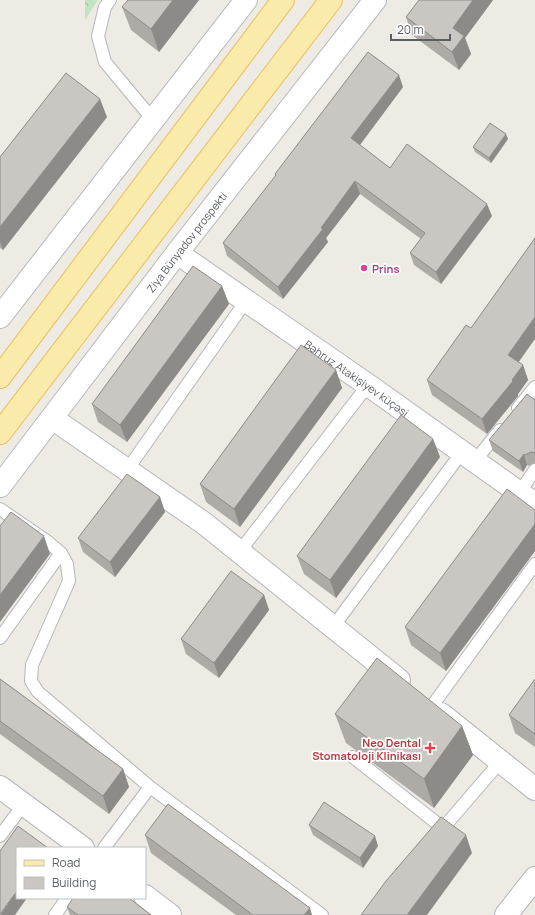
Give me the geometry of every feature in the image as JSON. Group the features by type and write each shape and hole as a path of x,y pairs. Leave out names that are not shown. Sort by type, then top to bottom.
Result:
{"main road":[{"path":"0,377 283,0"},
{"path":"0,434 331,0"}],"street":[{"path":"4,304 154,121 246,0"},
{"name":"Ziya Bünyadov prospekti","path":"0,486 177,253 375,0"},
{"name":"Bəhruz Atakişiyev küçəsi","path":"177,253 368,385 527,498"},
{"path":"52,418 205,524 535,789"},
{"path":"0,787 82,847"},
{"path":"506,915 535,878"},
{"path":"146,897 170,915"}],"lane":[{"path":"110,0 105,6 98,36 105,62 154,121"},
{"path":"127,470 246,301"},
{"path":"240,551 368,385"},
{"path":"333,627 469,457 508,421 535,387"},
{"path":"527,498 535,470"},
{"path":"0,509 48,542 60,553 67,564 69,581 32,665 31,681 38,692 150,787 322,915"},
{"path":"0,638 60,553"},
{"path":"421,698 535,564"},
{"path":"353,757 443,828"},
{"path":"428,846 500,762"},
{"path":"105,847 150,787"},
{"path":"0,836 24,804"},
{"path":"55,915 66,899"}],"green space":[{"path":"85,0 98,0 85,20"}],"building":[{"path":"128,0 173,0 151,29 122,7"},
{"path":"419,0 473,0 453,28 464,36 452,52 406,17"},
{"path":"368,52 399,75 351,138 390,168 407,144 487,204 436,272 410,253 425,233 355,181 321,228 323,229 278,287 223,243"},
{"path":"66,73 100,99 0,227 0,157"},
{"path":"490,123 506,134 489,158 473,147"},
{"path":"535,238 535,317 508,355 523,365 512,380 513,381 482,419 427,380 466,325 471,328"},
{"path":"193,266 222,286 120,425 92,404"},
{"path":"301,345 336,370 234,509 200,484"},
{"path":"527,394 535,400 535,453 531,452 525,455 524,454 519,461 489,440"},
{"path":"401,415 433,439 330,580 297,556"},
{"path":"127,474 160,497 110,562 78,538"},
{"path":"507,489 535,510 535,524 440,653 405,627"},
{"path":"11,512 44,536 0,595 0,526"},
{"path":"231,571 264,595 214,663 181,639"},
{"path":"377,658 462,726 424,779 335,714"},
{"path":"0,679 123,769 103,796 0,721"},
{"path":"535,679 535,734 509,715"},
{"path":"324,802 375,836 360,858 309,825"},
{"path":"168,804 310,908 304,915 253,915 145,835"},
{"path":"441,817 466,835 407,915 361,915 386,881"},
{"path":"18,826 47,847 16,847 16,892 0,914 0,851"},
{"path":"72,899 130,899 151,915 78,915 67,907"}],"place":[{"name":"Prins","path":"364,268"},
{"name":"Neo Dental Stomatoloji Klinikası","path":"430,748"}]}
